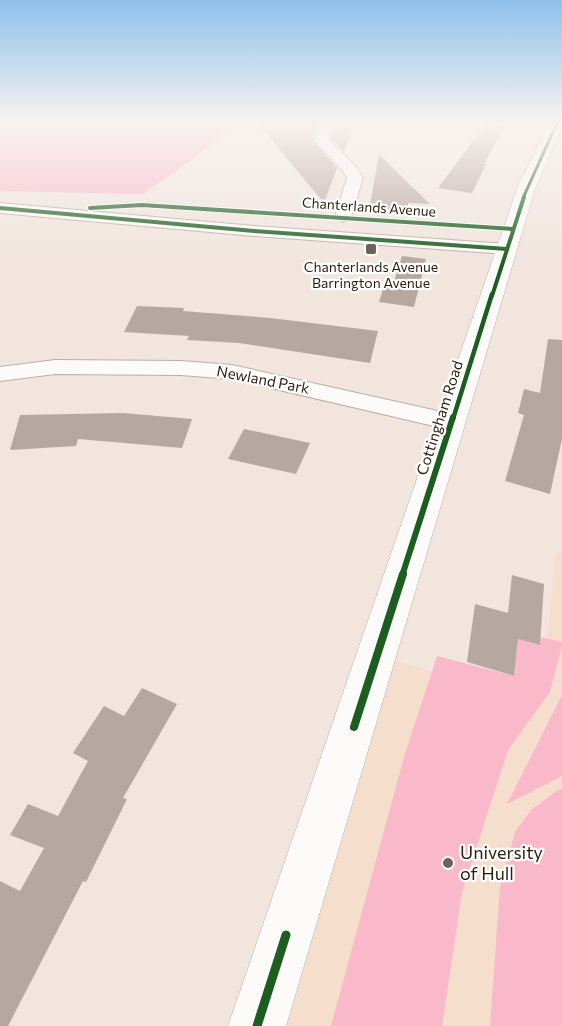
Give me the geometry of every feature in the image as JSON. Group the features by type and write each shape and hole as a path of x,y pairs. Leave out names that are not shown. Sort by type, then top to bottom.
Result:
{"main road":[{"name":"Cottingham Road","path":"257,1026 527,186 535,169"}],"street":[{"path":"343,217 355,178 350,169"},
{"name":"Chanterlands Avenue","path":"42,211 142,205 343,217 510,239"},
{"name":"Chanterlands Avenue","path":"0,208 254,231 510,239"},
{"name":"Newland Park","path":"0,374 55,367 181,368 232,372 451,422"}],"shaded area":[{"path":"0,169 179,169 143,194 0,191"},
{"name":"University of Hull","path":"562,552 562,1026 287,1026 395,661 540,700 556,555"},
{"path":"540,637 562,642 562,646 550,692 508,750 462,892 442,1026 331,1026 404,757 437,656 514,676 518,639 539,645"},
{"path":"562,695 562,776 507,804"},
{"path":"562,789 562,1026 490,1026 500,887 515,832 531,810"}],"building":[{"path":"296,169 337,169 324,203"},
{"path":"376,169 394,169 430,204 408,203 408,212 369,210"},
{"path":"452,169 484,169 472,193 438,188"},
{"path":"402,256 426,259 414,307 379,302 386,280 394,282"},
{"path":"137,306 184,308 183,311 270,318 378,331 370,363 239,343 187,340 189,336 124,332"},
{"path":"548,339 562,340 562,439 550,494 505,481 524,415 518,413 524,389 540,393"},
{"path":"123,413 192,419 182,448 78,439 76,446 10,450 20,415"},
{"path":"244,429 310,443 296,474 228,459"},
{"path":"512,575 544,584 540,645 518,639 514,676 467,662 475,604 508,613"},
{"path":"142,688 177,704 123,798 127,799 86,882 83,881 8,1026 0,1026 0,881 20,891 44,848 10,835 28,804 58,816 88,761 73,753 104,706 124,716"}],"cycle path":[{"path":"354,727 527,186 535,169"},
{"path":"90,208 142,205 513,229"},
{"path":"0,208 254,231 507,249"},
{"path":"257,1026 286,935"}],"place":[{"name":"Chanterlands Avenue Barrington Avenue","path":"371,249"},
{"name":"University of Hull","path":"448,863"}]}
